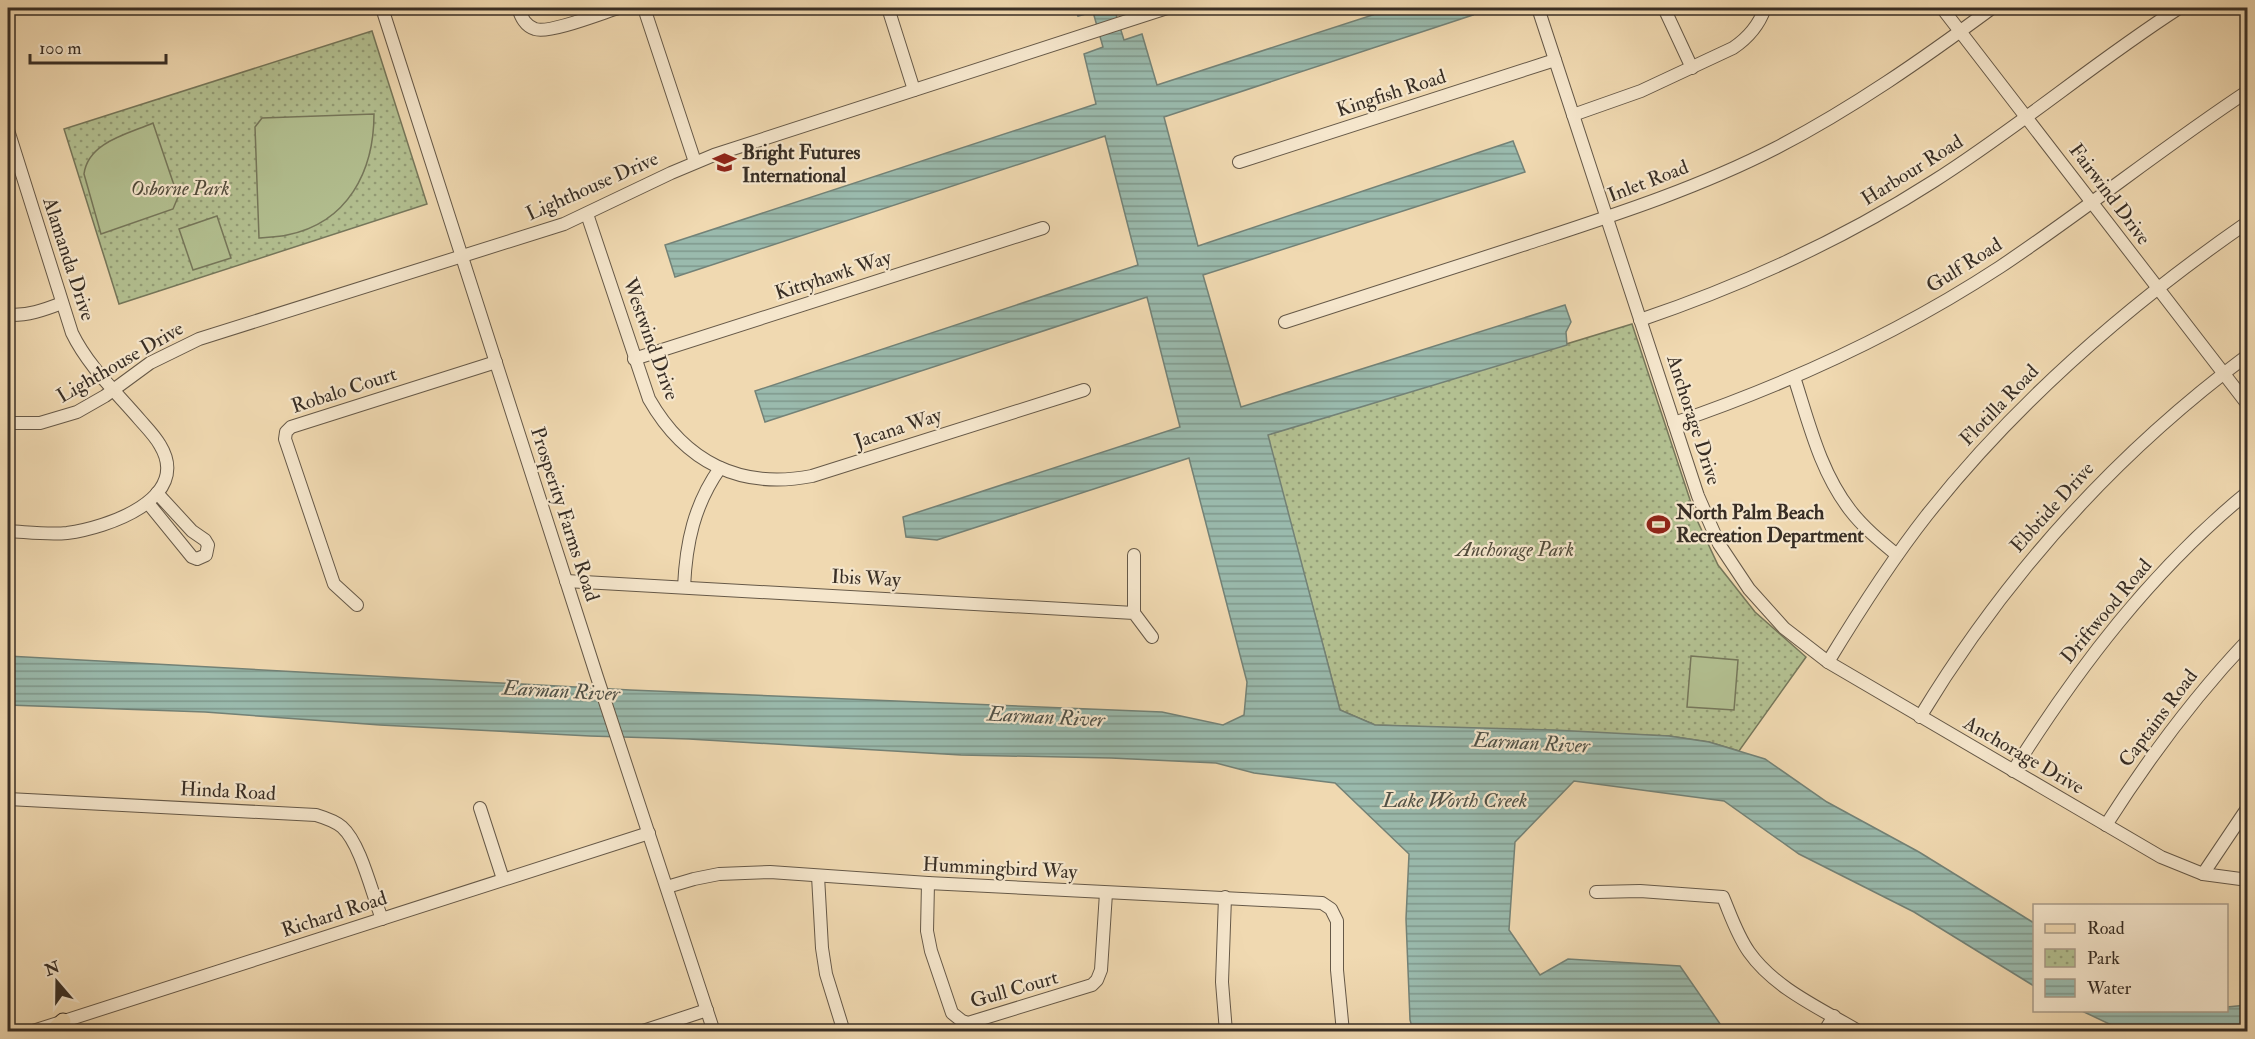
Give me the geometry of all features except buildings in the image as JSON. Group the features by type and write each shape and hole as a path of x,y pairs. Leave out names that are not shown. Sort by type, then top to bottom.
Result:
{"street":[{"name":"Prosperity Farms Road","path":"382,8 597,677 714,1032"},
{"path":"518,8 529,26 542,30 618,8"},
{"path":"644,8 695,162"},
{"path":"888,8 914,90"},
{"name":"Lighthouse Drive","path":"8,423 40,423 65,417 89,407 150,363 199,339 461,255 532,235 587,214 695,162 1167,8"},
{"name":"Anchorage Drive","path":"1538,8 1708,521 1733,567 1754,596 1784,628 1827,662 2161,857 2203,874 2247,880"},
{"path":"1664,8 1692,68"},
{"path":"1573,115 1641,91 1732,48 1745,40 1755,28 1765,8"},
{"name":"Fairwind Drive","path":"1942,8 2247,405"},
{"name":"Inlet Road","path":"1285,322 1607,218 1683,190 1774,148 1867,96 1992,8"},
{"name":"Harbour Road","path":"1640,320 1738,284 1839,237 1934,181 2178,8"},
{"name":"Kingfish Road","path":"1239,162 1555,60"},
{"name":"Gulf Road","path":"1674,423 1794,377 1869,342 1946,300 1998,268 2247,91"},
{"name":"Alamanda Drive","path":"8,130 62,303 79,346 164,451 166,472 158,493"},
{"name":"Westwind Drive","path":"587,214 649,399 670,432 689,450 720,468"},
{"name":"Flotilla Road","path":"1827,662 1897,555 1957,479 2007,423 2074,357 2157,288 2247,222"},
{"name":"Kittyhawk Way","path":"634,359 1043,228"},
{"path":"8,315 30,314 62,303"},
{"name":"Ebbtide Drive","path":"1920,717 1968,641 1998,600 2070,513 2141,442 2247,355"},
{"name":"Robalo Court","path":"357,605 334,584 285,439 286,432 291,427 496,362"},
{"path":"1794,377 1817,448 1836,490 1860,521 1897,555"},
{"name":"Jacana Way","path":"720,468 745,477 764,480 812,476 1084,390"},
{"path":"684,587 685,557 695,515 703,495 720,468"},
{"name":"Driftwood Road","path":"2013,771 2073,679 2133,604 2174,560 2247,492"},
{"path":"8,531 55,534 91,528 112,522 147,503 158,493 192,531 205,540 208,545 206,555 197,559 192,557 147,503"},
{"path":"1134,555 1134,613 1152,637"},
{"name":"Ibis Way","path":"566,581 1134,613"},
{"name":"Captains Road","path":"2106,825 2164,738 2199,693 2247,640"},
{"name":"Hinda Road","path":"8,799 316,814 343,828 354,842 382,919"},
{"path":"2203,874 2247,807"},
{"path":"480,808 503,879"},
{"name":"Richard Road","path":"30,1032 57,1026 649,833"},
{"name":"Hummingbird Way","path":"667,887 719,874 770,872 928,884 1316,902 1331,909 1337,921 1337,970 1343,1032"},
{"path":"818,876 822,948 826,974 844,1032"},
{"name":"Gull Court","path":"928,884 927,911 931,951 952,1013 968,1023 1092,985 1101,970 1106,893"},
{"path":"1596,892 1618,891 1723,897 1739,935 1761,966 1785,987 1860,1032"},
{"path":"1225,897 1222,982 1226,1032"},
{"path":"640,1032 707,1010"},
{"path":"1824,1032 1834,1016"}],"green space":[{"name":"Osborne Park","path":"372,31 427,204 119,304 64,129"},
{"path":"374,114 373,135 363,174 341,206 326,219 308,229 284,236 259,238 255,127 262,118"},
{"path":"153,123 178,197 173,209 101,234 84,174 87,163 101,147"},
{"path":"217,216 231,258 193,270 179,229"},
{"name":"Anchorage Park","path":"1632,324 1696,518 1718,565 1755,612 1806,657 1739,751 1709,742 1669,736 1375,725 1340,710 1267,435"},
{"path":"1691,656 1738,660 1734,710 1687,707"}],"water":[{"name":"Lake Worth Creek","path":"1075,8 1114,8 1124,40 1142,34 1157,85 1394,8 1470,8 1473,15 1164,117 1198,246 1513,141 1525,172 1203,275 1241,407 1565,305 1571,322 1566,332 1567,345 1268,435 1340,710 1375,725 1669,736 1709,742 1765,759 1827,802 1919,852 2033,922 2033,985 1914,912 1799,854 1724,801 1574,781 1515,842 1509,930 1540,975 1568,959 1680,966 1725,1031 1413,1031 1410,1020 1406,919 1409,854 1335,783 1254,773 1216,763 961,755 689,739 380,725 205,712 8,705 8,656 630,690 1162,712 1223,725 1244,715 1247,682 1189,458 937,540 906,537 903,517 1180,427 1147,297 765,422 755,391 1138,265 1105,136 675,277 665,245 1096,104 1084,54 1103,47 1093,12 1078,16"},
{"path":"2247,1005 2247,1032 2124,1031 2084,1012 2228,1012 2228,1007"}],"place":[{"name":"Bright Futures International","path":"724,163"},
{"name":"North Palm Beach Recreation Department","path":"1658,524"}],"water label":[{"name":"Earman River","path":"561,691"},
{"name":"Earman River","path":"1046,717"},
{"name":"Earman River","path":"1531,743"}]}
